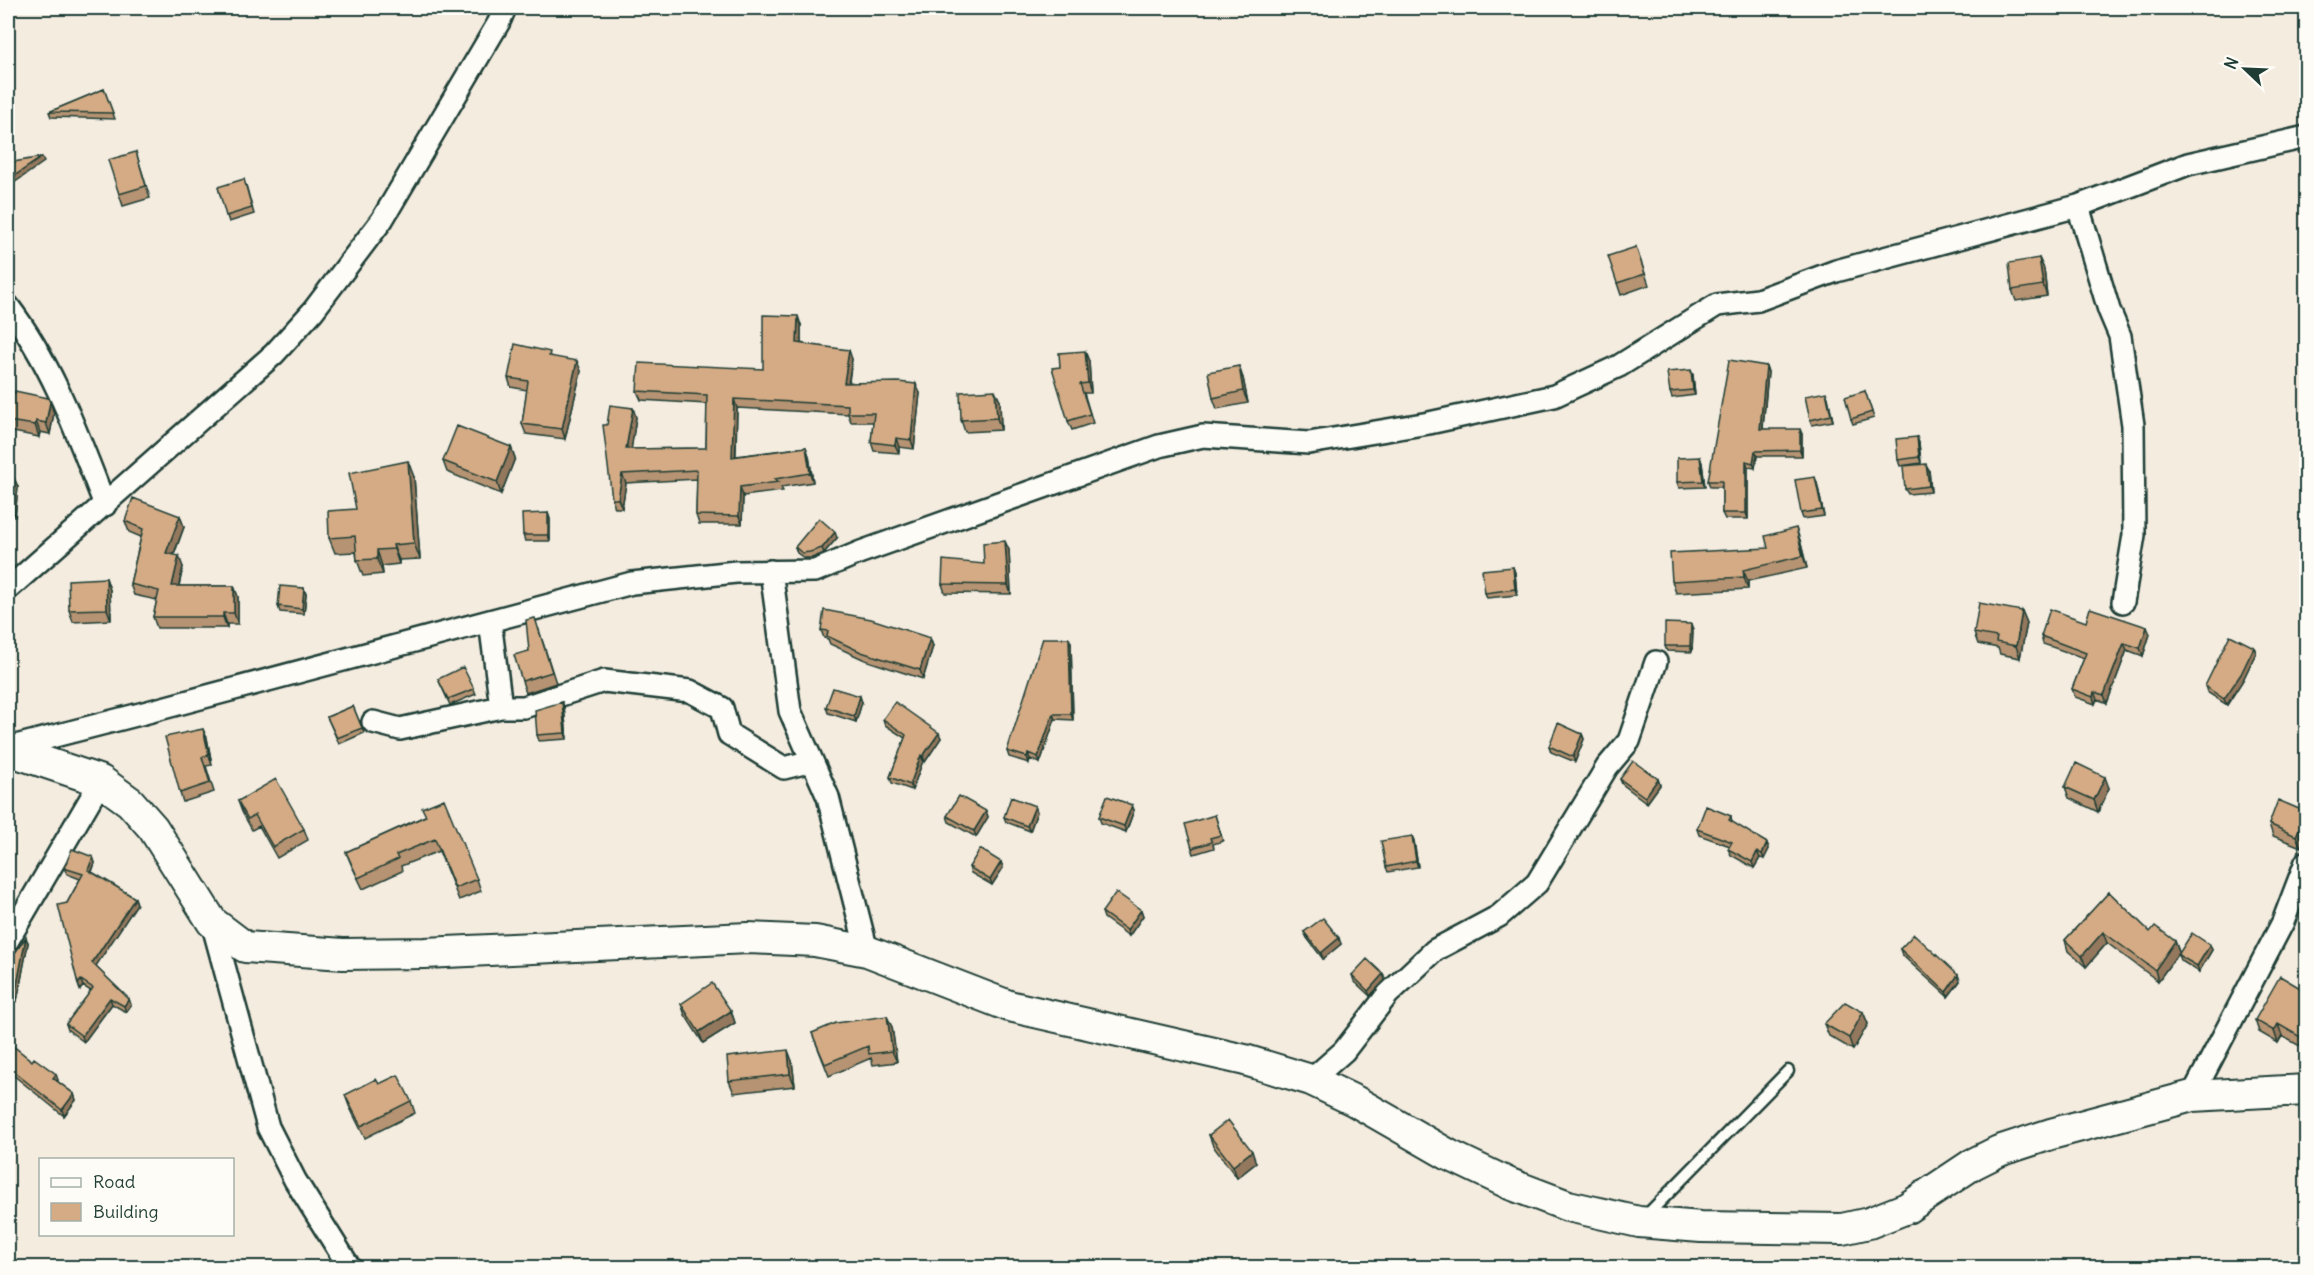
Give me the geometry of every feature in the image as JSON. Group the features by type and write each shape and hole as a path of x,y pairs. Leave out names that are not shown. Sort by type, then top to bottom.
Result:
{"street":[{"path":"8,589 274,354 313,311 382,220 499,22 505,8"},
{"path":"8,749 632,583 736,572 815,571 861,552 1159,446 1203,436 1309,443 1429,423 1554,396 1619,366 1718,305 1758,300 1836,271 2078,206 2188,164 2307,137"},
{"path":"2078,206 2109,310 2120,336 2133,425 2134,535 2123,602"},
{"path":"8,306 22,325 61,395 105,505"},
{"path":"771,571 790,711 828,797 867,951"},
{"path":"490,621 501,707"},
{"path":"1311,1080 1344,1051 1388,994 1435,950 1499,916 1537,883 1607,767 1629,741 1656,662"},
{"path":"373,722 400,729 501,707 524,707 604,681 690,691 722,708 729,734 784,768 812,761"},
{"path":"8,749 100,781 130,802 153,828 212,922 268,1127 295,1180 350,1268"},
{"path":"8,940 100,781"},
{"path":"2192,1096 2283,922 2307,862"},
{"path":"212,922 245,947 343,954 425,953 748,938 815,941 867,951 1009,1006 1245,1060 1311,1080 1355,1101 1449,1155 1509,1184 1568,1206 1639,1222 1701,1227 1842,1229 1869,1223 1907,1208 1973,1164 1999,1151 2134,1110 2192,1096 2307,1090"}],"lane":[{"path":"1639,1222 1788,1071"}],"building":[{"path":"104,89 113,113 49,112"},
{"path":"136,152 146,186 119,194 108,160"},
{"path":"42,157 8,180 8,163"},
{"path":"244,179 252,208 226,216 218,187"},
{"path":"1636,247 1645,274 1617,283 1608,256"},
{"path":"2039,258 2043,285 2012,290 2009,263"},
{"path":"763,315 798,316 797,343 849,350 844,383 916,384 911,440 896,438 895,445 871,442 874,413 848,413 848,405 734,399 732,457 806,447 810,473 775,479 779,482 740,487 739,516 696,515 697,470 622,474 618,499 612,499 603,425 607,425 610,405 633,408 626,449 706,448 707,395 637,391 639,363 763,369"},
{"path":"515,344 550,352 549,356 577,361 562,429 522,424 528,381 508,378"},
{"path":"1085,351 1088,383 1080,384 1090,414 1068,421 1052,368 1060,367 1059,353"},
{"path":"1729,360 1766,366 1760,429 1800,429 1800,450 1755,451 1753,463 1746,461 1746,513 1722,513 1722,481 1708,481"},
{"path":"1239,366 1243,391 1213,398 1208,372"},
{"path":"1691,370 1693,390 1670,392 1667,372"},
{"path":"995,390 997,418 961,420 960,392"},
{"path":"15,391 48,398 50,402 46,423 36,421 35,425 8,421 8,392 15,393"},
{"path":"1865,391 1872,412 1851,419 1845,397"},
{"path":"1826,392 1831,415 1810,420 1805,396"},
{"path":"457,426 511,447 497,482 443,461"},
{"path":"1917,437 1919,457 1898,460 1896,439"},
{"path":"1700,457 1703,481 1677,482 1677,458"},
{"path":"408,461 414,543 393,545 394,549 377,550 377,559 357,560 355,536 329,538 328,511 356,509 349,473"},
{"path":"1926,464 1929,486 1905,489 1903,466"},
{"path":"8,475 13,476 11,505 8,505"},
{"path":"1815,477 1822,510 1801,513 1795,480"},
{"path":"133,498 180,516 166,553 179,556 172,586 234,586 234,613 223,613 223,617 153,617 159,591 130,584 143,529 125,521"},
{"path":"548,513 548,535 523,535 522,514"},
{"path":"819,518 835,532 822,548 802,553 795,547"},
{"path":"1796,528 1803,556 1743,570 1744,577 1672,581 1670,553 1768,548 1765,536"},
{"path":"1005,541 1008,585 942,584 943,560 984,564 983,543"},
{"path":"1513,567 1515,589 1485,593 1482,570"},
{"path":"106,578 107,609 69,610 68,580"},
{"path":"280,586 304,588 302,609 278,606"},
{"path":"1979,603 2022,611 2016,646 1996,642 1997,637 1974,633"},
{"path":"2090,608 2147,627 2140,648 2124,643 2104,695 2094,692 2093,697 2072,689 2086,653 2041,636 2050,609 2086,622"},
{"path":"824,610 871,619 930,638 920,670 861,652 827,636 828,631 821,630"},
{"path":"535,618 552,672 522,681 514,655 529,651 526,620"},
{"path":"1665,623 1691,624 1690,646 1665,646"},
{"path":"2230,635 2254,647 2241,674 2224,699 2205,686"},
{"path":"1043,638 1069,638 1071,714 1053,714 1038,757 1028,753 1027,757 1007,751"},
{"path":"463,667 474,689 448,699 438,679"},
{"path":"833,688 860,696 854,716 826,707"},
{"path":"562,702 565,733 537,735 535,710"},
{"path":"895,702 939,733 923,756 921,755 910,785 890,777 906,735 883,719"},
{"path":"353,706 362,728 337,738 327,717"},
{"path":"1558,723 1582,734 1573,757 1549,746"},
{"path":"203,729 209,755 202,757 210,783 180,793 165,737"},
{"path":"1633,761 1658,779 1645,797 1620,779"},
{"path":"2076,763 2105,777 2094,800 2065,787"},
{"path":"276,779 304,829 273,847 255,815 248,819 238,801"},
{"path":"959,796 986,811 974,831 947,816"},
{"path":"1107,796 1132,805 1124,826 1099,817"},
{"path":"1011,797 1035,806 1027,826 1004,817"},
{"path":"444,799 477,879 455,888 435,839 396,855 398,859 358,878 346,852 426,816 422,808"},
{"path":"2278,800 2306,812 2296,836 2269,824"},
{"path":"1706,806 1731,816 1729,820 1767,843 1762,854 1757,852 1752,862 1728,849 1732,842 1697,829"},
{"path":"1215,815 1221,835 1210,838 1212,842 1192,848 1185,824"},
{"path":"1412,836 1416,861 1386,867 1381,841"},
{"path":"72,849 93,857 88,870 135,898 92,963 129,999 124,1006 110,998 82,1036 66,1024 93,988 81,980 78,984 58,905 67,903 83,874 64,868"},
{"path":"980,849 1001,862 990,880 969,867"},
{"path":"1116,892 1141,910 1127,930 1102,912"},
{"path":"2109,892 2150,932 2155,926 2175,941 2155,970 2103,932 2082,956 2065,940"},
{"path":"1323,918 1339,938 1321,953 1304,932"},
{"path":"2192,933 2210,945 2197,966 2178,955"},
{"path":"1914,934 1958,975 1946,992 1900,949"},
{"path":"26,937 15,995 8,994 8,963"},
{"path":"1367,959 1383,974 1368,991 1352,975"},
{"path":"2280,976 2307,992 2307,1031 2302,1038 2278,1024 2274,1031 2255,1020"},
{"path":"712,983 731,1011 699,1032 681,1004"},
{"path":"1845,1002 1863,1012 1849,1038 1824,1024"},
{"path":"887,1016 892,1051 869,1054 868,1046 825,1064 812,1033 836,1023"},
{"path":"8,1042 32,1061 34,1058 56,1074 53,1078 74,1094 62,1110 8,1067"},
{"path":"788,1050 790,1074 729,1081 727,1057"},
{"path":"398,1075 411,1101 361,1126 345,1095 376,1079 379,1084"},
{"path":"1228,1120 1252,1151 1233,1166 1209,1135"},
{"path":"1414,1259 1417,1268 1393,1268"}]}
